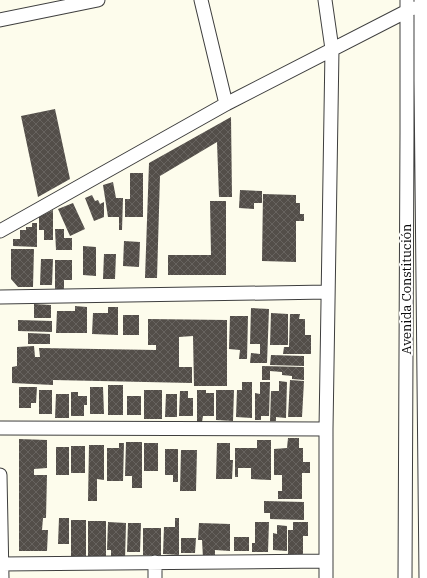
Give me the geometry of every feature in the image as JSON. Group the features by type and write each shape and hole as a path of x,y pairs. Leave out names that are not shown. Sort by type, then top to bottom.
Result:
{"street":[{"path":"0,20 98,0"},
{"path":"201,0 226,104"},
{"path":"325,0 332,49 326,428 326,578"},
{"path":"0,231 226,104 332,49 407,6 423,1 426,578"},
{"name":"Avenida Constitución","path":"404,578 407,6"},
{"path":"407,138 424,139"},
{"path":"0,297 328,292"},
{"path":"0,428 326,428"},
{"path":"0,475 2,578"},
{"path":"2,564 326,561"},
{"path":"155,562 155,578"}],"building":[{"path":"55,109 70,179 38,197 21,116"},
{"path":"231,117 232,197 219,197 217,142 160,176 157,278 145,278 149,163"},
{"path":"130,173 143,173 143,217 125,217 125,199 130,199"},
{"path":"113,182 116,198 123,198 122,230 119,230 119,217 108,217 103,185"},
{"path":"240,190 262,191 262,203 254,203 254,209 239,208"},
{"path":"263,194 296,195 296,203 300,203 300,214 304,214 304,221 296,221 296,262 262,261"},
{"path":"92,195 95,201 98,200 100,204 104,202 104,217 94,221 85,198"},
{"path":"210,201 226,201 226,275 168,275 168,255 211,255"},
{"path":"73,203 85,229 70,236 58,209"},
{"path":"53,210 53,240 44,240 44,230 39,230 39,217"},
{"path":"32,223 37,223 37,247 13,246 13,239 20,239 20,230 26,230 26,227 32,227"},
{"path":"55,229 64,229 64,238 72,238 72,250 56,250"},
{"path":"124,241 140,242 139,267 123,266"},
{"path":"83,246 96,247 96,276 83,275"},
{"path":"11,249 34,249 33,287 18,287 11,279"},
{"path":"104,254 116,254 115,279 103,279"},
{"path":"41,259 53,259 52,285 40,285"},
{"path":"55,260 72,260 72,280 64,280 64,290 55,290"},
{"path":"34,304 51,305 51,318 34,318"},
{"path":"75,306 87,307 87,333 56,333 57,311 75,311"},
{"path":"108,307 118,307 118,335 92,334 93,313 108,313"},
{"path":"251,308 269,309 267,363 250,363 251,353 260,354 260,344 250,344"},
{"path":"271,313 288,314 288,345 270,345"},
{"path":"290,314 300,314 299,319 305,319 305,335 311,335 311,354 283,354 284,347 289,347"},
{"path":"123,315 139,315 139,335 123,335"},
{"path":"230,316 248,316 247,359 239,359 240,350 229,349"},
{"path":"148,319 227,320 227,386 194,386 193,336 179,337 179,367 192,367 192,383 53,380 53,385 12,383 12,367 17,366 17,347 34,346 35,357 40,357 39,348 156,350 156,345 148,345"},
{"path":"18,320 52,321 52,332 18,331"},
{"path":"28,333 50,334 50,344 28,344"},
{"path":"271,355 304,356 304,366 270,365"},
{"path":"262,366 304,367 304,380 292,379 292,376 282,375 282,372 270,371 270,380 262,380"},
{"path":"290,380 304,381 302,417 288,417"},
{"path":"279,381 287,382 286,418 276,417 276,421 270,421 271,391 279,391"},
{"path":"242,382 252,382 252,418 236,417 237,390 242,390"},
{"path":"260,382 270,382 269,416 261,416 261,420 255,420 255,393 260,394"},
{"path":"108,385 123,385 123,415 108,415"},
{"path":"19,387 37,387 36,403 31,403 31,408 19,408"},
{"path":"90,387 103,387 104,414 90,414"},
{"path":"39,390 52,390 52,414 39,414"},
{"path":"144,390 162,390 162,419 144,419"},
{"path":"197,390 206,390 206,393 214,393 214,416 203,416 202,422 197,422"},
{"path":"216,390 234,390 233,421 216,420"},
{"path":"180,391 188,391 188,398 193,398 193,416 179,416"},
{"path":"71,392 78,392 78,396 87,396 87,405 84,405 84,416 71,416"},
{"path":"56,394 69,394 69,418 55,418"},
{"path":"166,394 177,394 177,417 165,417"},
{"path":"127,396 141,396 141,415 127,415"},
{"path":"288,438 299,438 299,448 303,448 303,462 310,462 310,473 302,473 302,499 278,499 278,491 282,491 282,475 274,475 274,449 287,448"},
{"path":"19,439 47,440 47,468 34,469 34,475 47,475 46,518 43,518 42,530 48,530 47,551 19,551"},
{"path":"257,440 271,440 271,480 251,479 251,468 238,468 238,477 235,477 235,448 257,448"},
{"path":"126,442 142,442 142,488 132,488 132,476 125,476"},
{"path":"119,443 124,443 123,481 107,481 107,448 119,448"},
{"path":"144,443 158,443 158,471 144,471"},
{"path":"217,443 230,443 230,460 233,460 232,479 216,479"},
{"path":"89,445 104,445 104,480 97,479 97,501 88,501"},
{"path":"71,446 85,446 85,473 71,473"},
{"path":"56,447 69,447 69,475 56,475"},
{"path":"165,449 178,449 178,482 173,482 173,475 165,475"},
{"path":"181,450 197,450 196,491 180,491"},
{"path":"264,501 304,502 304,520 270,519 270,513 264,513"},
{"path":"59,518 69,518 69,544 58,544"},
{"path":"175,518 179,518 179,555 163,554 164,527 175,527"},
{"path":"71,520 86,520 86,559 71,559"},
{"path":"88,521 106,521 106,560 88,560"},
{"path":"108,522 126,523 125,560 116,560 117,556 111,556 111,550 107,550"},
{"path":"255,522 269,522 268,552 252,552 252,543 255,543"},
{"path":"293,522 308,522 308,536 303,536 303,554 288,554 288,530 293,530"},
{"path":"128,523 141,523 140,552 127,552"},
{"path":"199,523 230,524 230,551 215,550 215,558 203,558 202,540 198,540"},
{"path":"277,525 287,526 287,551 273,550 273,533 277,534"},
{"path":"143,528 161,528 161,555 143,555"},
{"path":"234,537 249,537 249,551 234,551"},
{"path":"181,538 196,538 195,553 181,553"}]}
